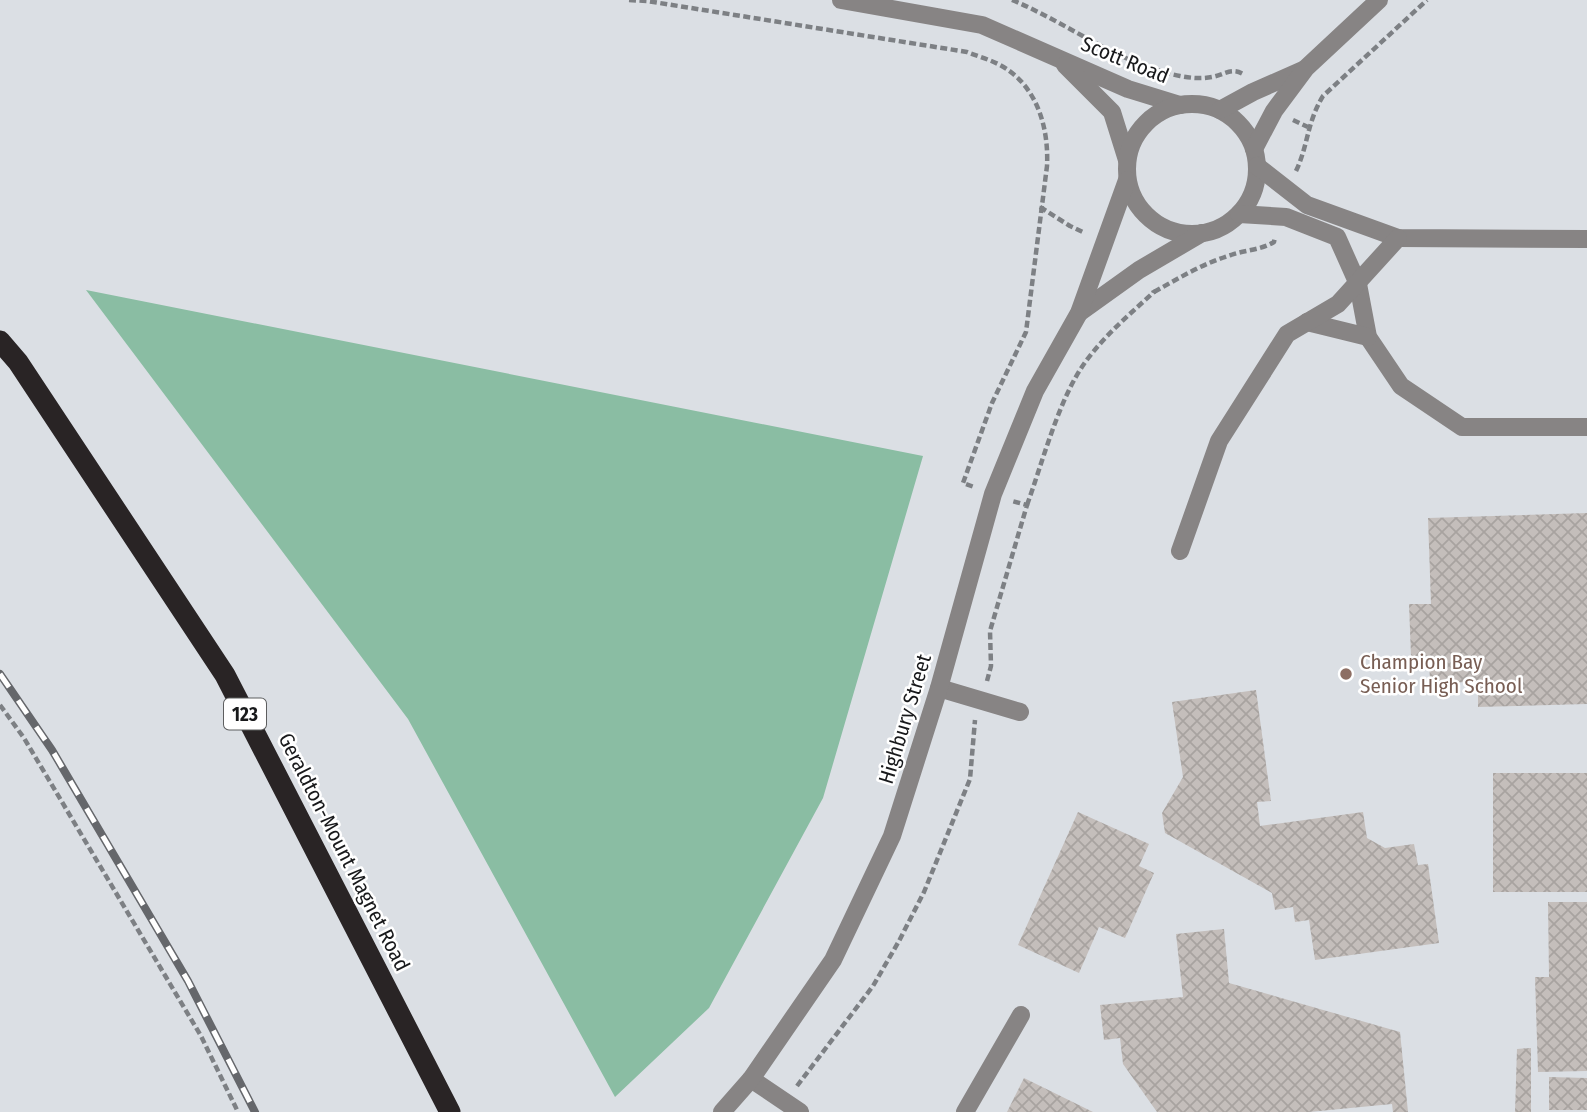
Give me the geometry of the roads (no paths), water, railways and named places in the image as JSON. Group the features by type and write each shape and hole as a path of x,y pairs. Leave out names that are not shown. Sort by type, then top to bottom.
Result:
{"highway":[{"name":"Geraldton-Mount Magnet Road","path":"0,341 18,362 225,675 450,1112"}],"street":[{"name":"Scott Road","path":"841,0 982,24 1128,89 1180,105"},
{"path":"1255,157 1274,111 1306,68 1379,0"},
{"name":"Scott Road","path":"1055,55 1112,112 1127,160"},
{"path":"1220,110 1306,68"},
{"path":"1200,104 1220,110 1236,121 1247,134 1255,157 1255,183 1239,214 1222,226 1203,233 1183,233 1163,227 1147,216 1134,199 1127,180 1127,160 1133,140 1144,124 1160,111 1180,105 1200,104"},
{"path":"1255,157 1307,205 1398,239 1587,239"},
{"name":"Highbury Street","path":"722,1112 751,1079 833,960 892,836 939,688 993,494 1035,391 1079,313 1127,180"},
{"path":"1239,214 1286,217 1337,237 1358,284 1368,337 1401,386 1462,427 1587,427"},
{"name":"Highbury Street","path":"1079,313 1139,270 1203,233"},
{"path":"1180,551 1219,441 1287,334 1338,304 1398,239"},
{"path":"1307,322 1368,337"},
{"path":"939,688 1020,712"},
{"path":"965,1112 1021,1014"},
{"path":"751,1079 800,1112"}],"railway":[{"path":"0,674 52,750 188,981 255,1112"}],"place":[{"name":"Champion Bay Senior High School","path":"1346,674"}]}
